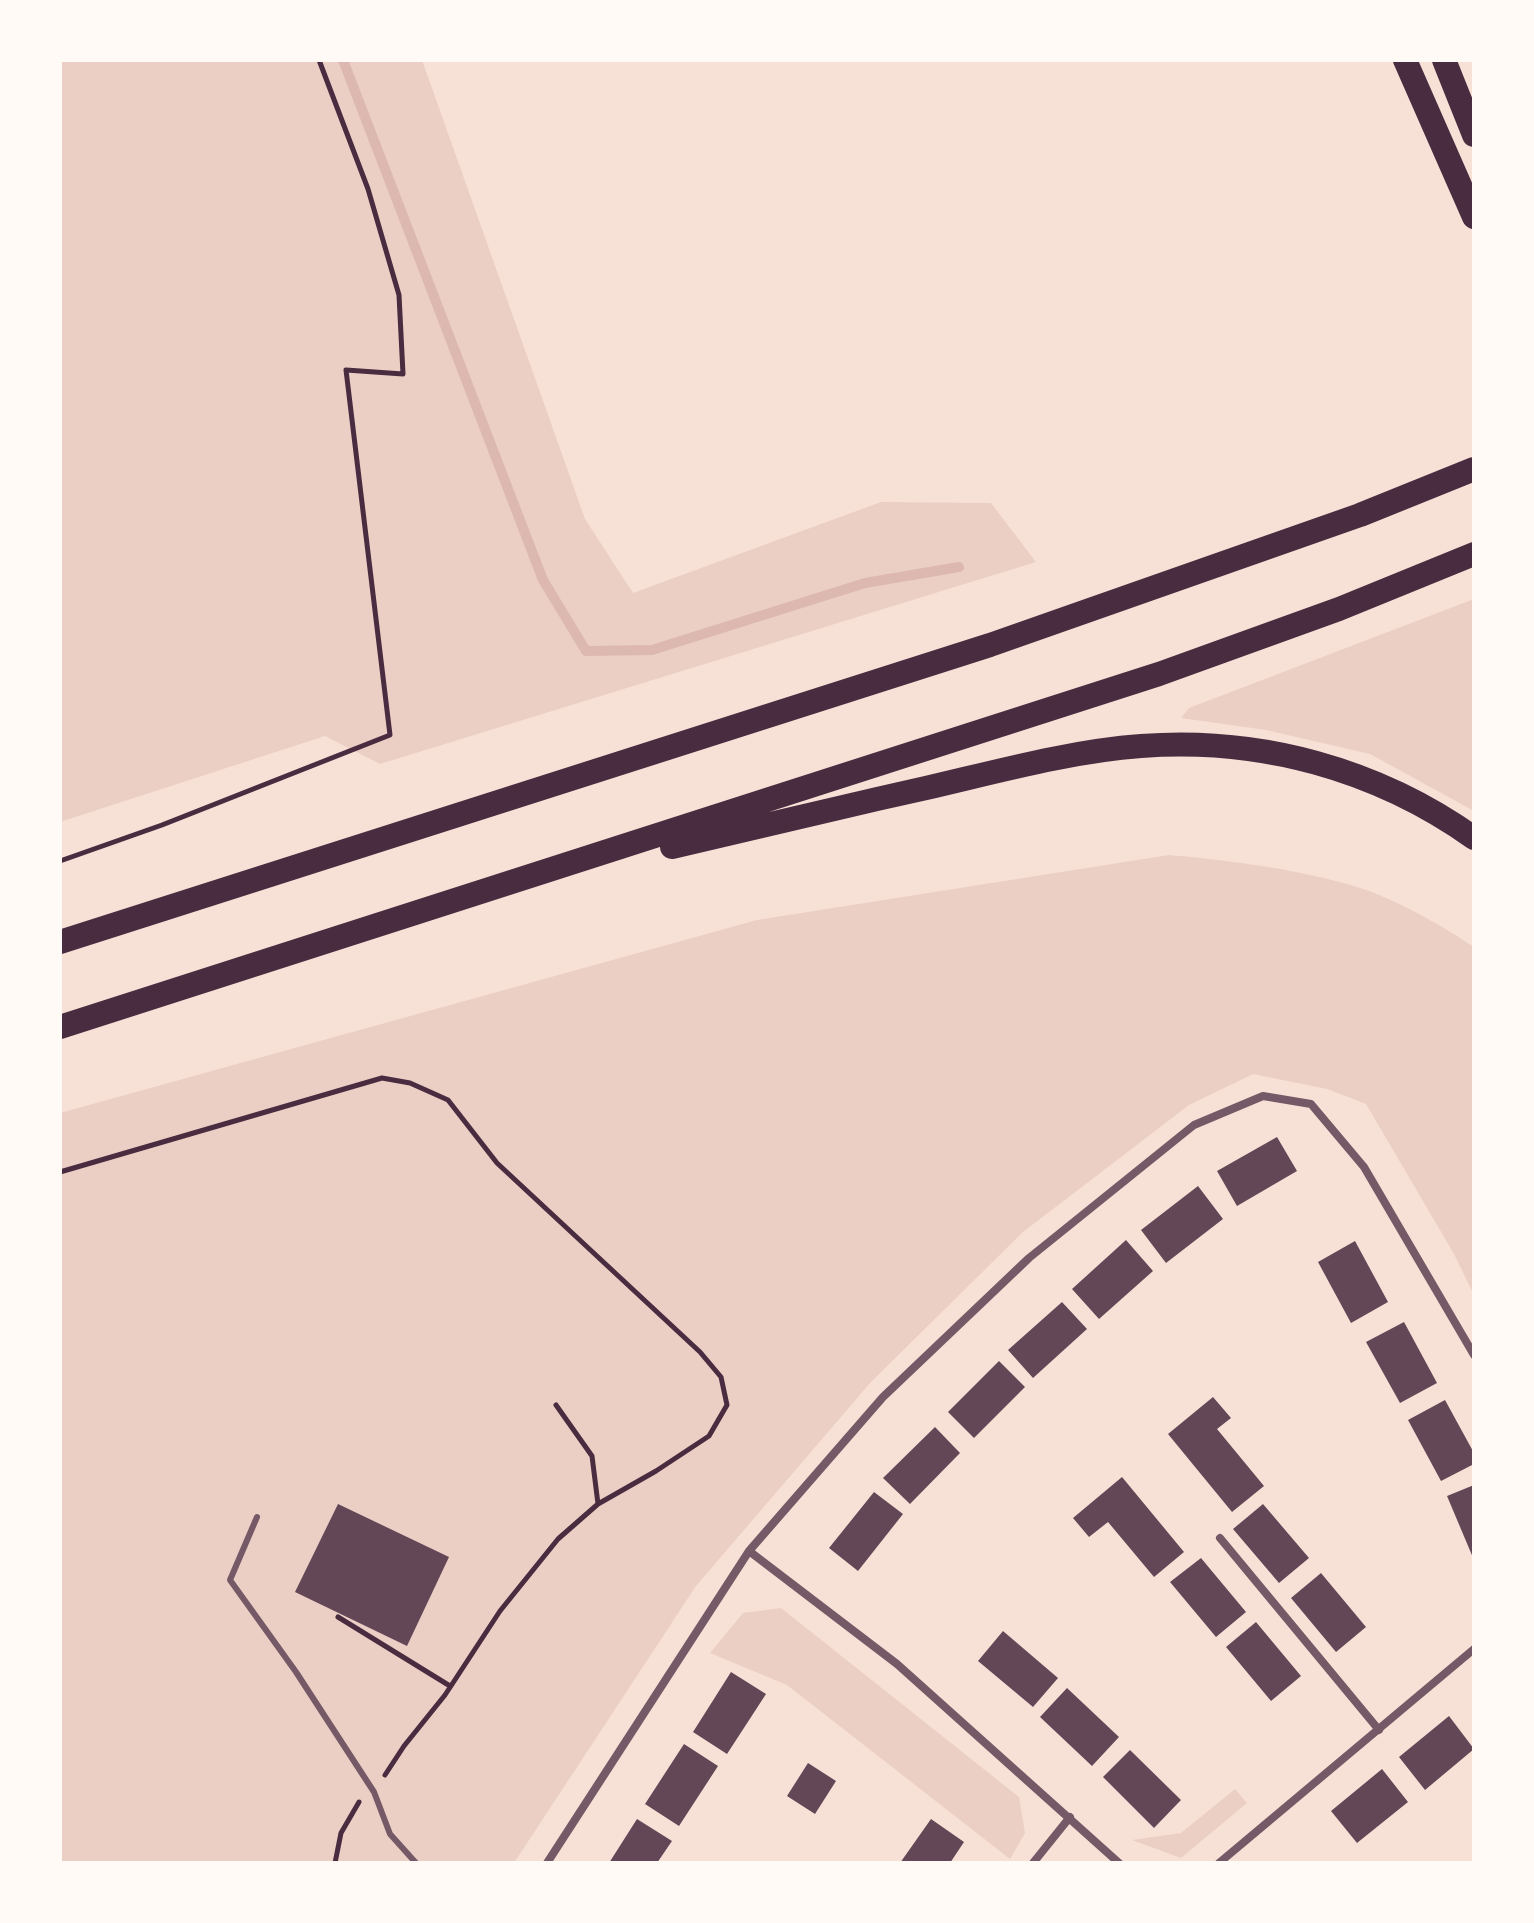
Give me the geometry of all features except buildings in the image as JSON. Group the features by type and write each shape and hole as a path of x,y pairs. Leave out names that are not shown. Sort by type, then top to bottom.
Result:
{"highway":[{"path":"1405,60 1474,217"},
{"path":"1444,60 1474,135"},
{"path":"60,942 990,645 1360,515 1474,469"},
{"path":"60,1027 1159,674 1339,609 1474,554"},
{"path":"498,888 981,775 1138,746 1189,743 1270,751 1358,774 1450,820 1474,838"}],"street":[{"path":"547,1863 749,1551 883,1397 1029,1258 1194,1125 1263,1096 1311,1104 1364,1167 1474,1355"},
{"path":"1220,1538 1379,1730"},
{"path":"749,1551 897,1664 1119,1863"},
{"path":"1219,1863 1474,1649"},
{"path":"1033,1863 1070,1817"}],"lane":[{"path":"257,1517 230,1580 296,1672 374,1792 390,1834 416,1863"}],"path":[{"path":"60,861 162,825 390,735 346,370 403,374 399,295 368,189 319,60"},
{"path":"60,1172 382,1078 410,1083 448,1100 497,1163 700,1352 721,1377 727,1405 709,1436 598,1504 558,1539 500,1611 374,1792 356,1804 341,1833 335,1863"},
{"path":"556,1405 592,1456 598,1504"},
{"path":"338,1617 450,1686"}],"shaded area":[{"path":"60,60 422,60 585,519 633,593 881,502 991,503 1036,562 380,764 325,736 60,822"},
{"path":"1474,599 1474,811 1370,754 1266,730 1181,718 1189,708"},
{"path":"1169,855 1258,865 1347,884 1413,911 1474,947 1474,1295 1454,1254 1366,1104 1327,1089 1253,1074 1189,1105 1023,1232 871,1382 696,1586 514,1863 60,1863 60,1113 757,920"},
{"path":"781,1608 1019,1797 1025,1833 1010,1859 787,1685 710,1653 743,1613"},
{"path":"1235,1789 1247,1803 1181,1858 1132,1840 1181,1833"}],"waterway":[{"path":"343,60 543,580 586,651 652,650 865,583 959,567"}]}
